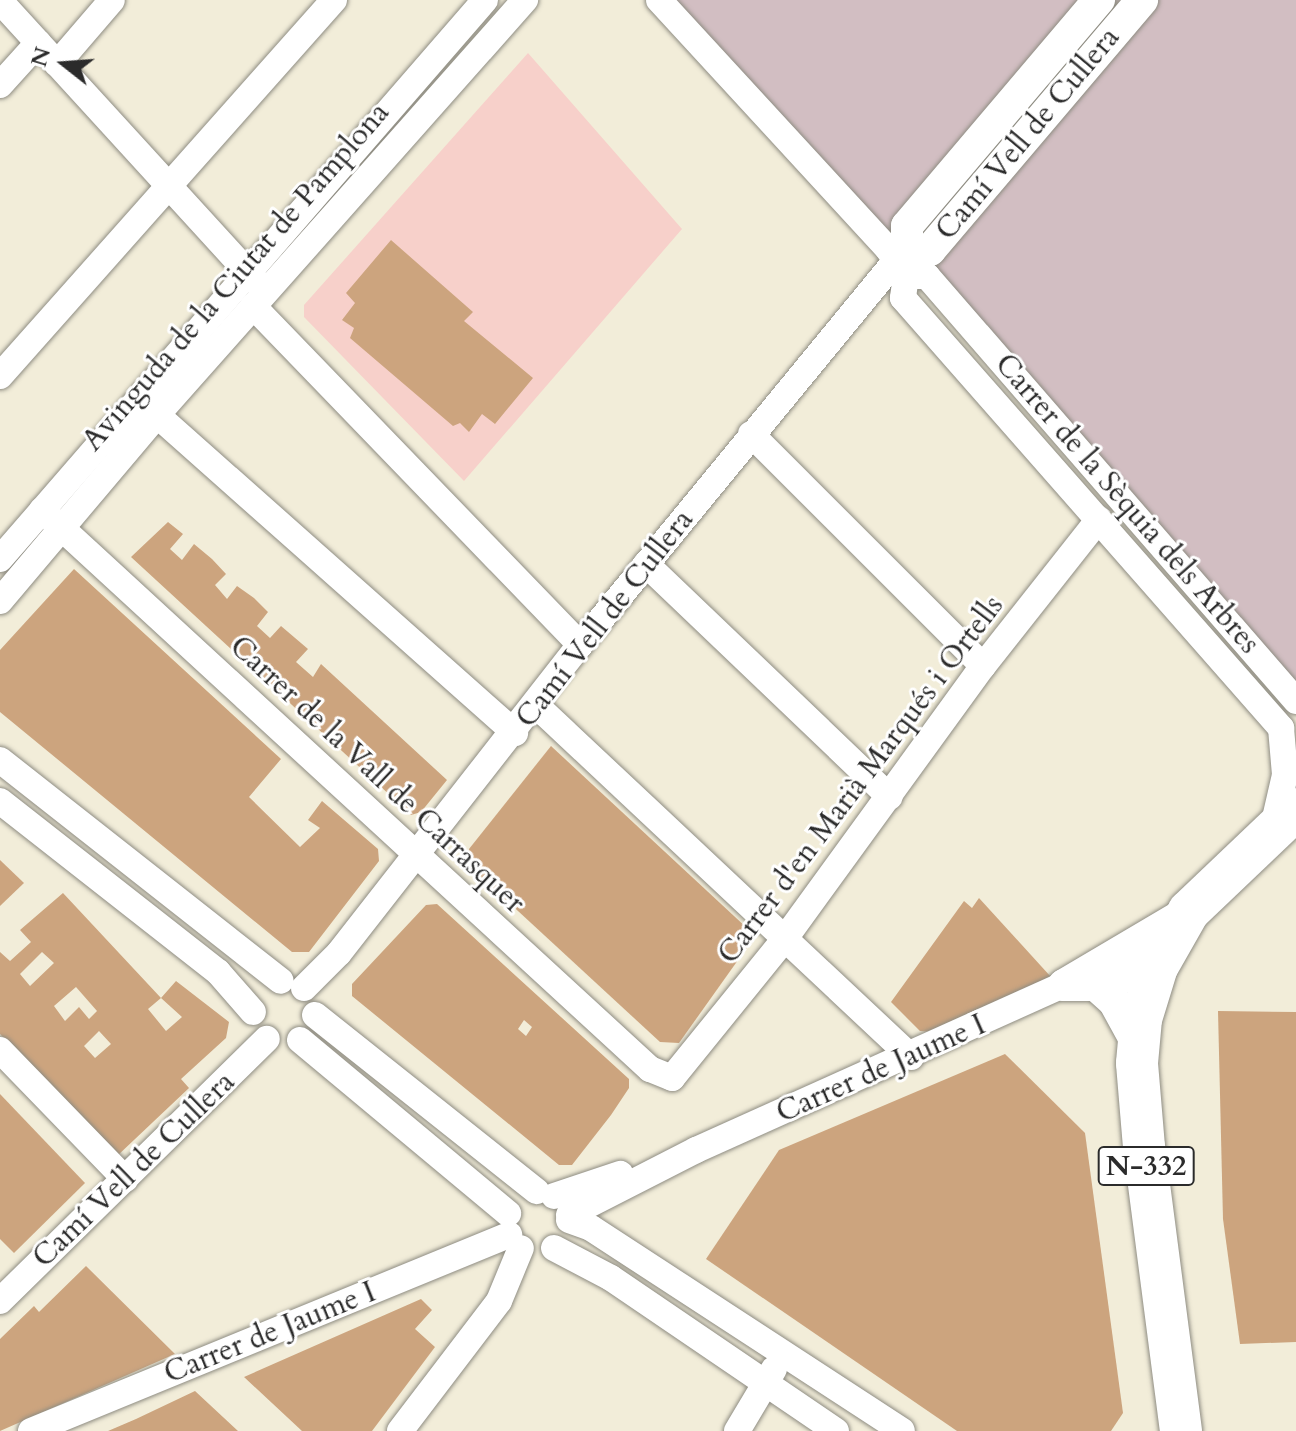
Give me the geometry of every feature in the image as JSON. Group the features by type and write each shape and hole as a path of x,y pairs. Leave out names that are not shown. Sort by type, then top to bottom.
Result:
{"highway":[{"name":"N-332","path":"1181,1431 1144,1147 1138,1045 1157,967 1189,911 1284,820"}],"street":[{"path":"57,64 112,0"},
{"path":"0,376 334,0"},
{"name":"Avinguda de la Ciutat de Pamplona","path":"0,559 51,518 157,415 485,0"},
{"name":"Avinguda de la Ciutat de Pamplona","path":"0,601 51,518 255,290 525,0"},
{"name":"Carrer de la Sèquia dels Arbres","path":"659,0 903,262 927,276 1296,701"},
{"name":"Camí Vell de Cullera","path":"903,262 907,226 1099,0"},
{"name":"Camí Vell de Cullera","path":"292,985 417,856 537,706 580,645 751,434 903,262 930,250 1142,0"},
{"path":"0,1 168,185 255,290 580,645"},
{"path":"0,85 38,43"},
{"name":"Carrer de la Sèquia dels Arbres","path":"903,262 903,298 1281,728 1285,775 1284,820"},
{"path":"157,415 515,733"},
{"path":"751,434 983,666"},
{"name":"Carrer de la Vall de Carrasquer","path":"51,518 650,1069 672,1078"},
{"name":"Carrer d'en Marià Marqués i Ortells","path":"672,1078 786,937 983,666 1099,519"},
{"path":"646,564 890,797"},
{"path":"537,706 911,1057"},
{"path":"0,760 292,985 315,1015 557,1205 902,1431"},
{"path":"0,801 218,972 253,1012 267,1039 284,1044 300,1040 315,1015"},
{"name":"Carrer de Jaume I","path":"557,1205 696,1150 911,1057 1064,985 1189,911"},
{"name":"Carrer de Jaume I","path":"1064,985 1096,985 1157,967"},
{"path":"253,1012 264,989 292,985"},
{"path":"1096,985 1114,1001 1138,1045"},
{"name":"Camí Vell de Cullera","path":"0,1301 267,1039"},
{"path":"300,1040 540,1253 554,1248 566,1236 557,1205"},
{"path":"0,1050 125,1179"},
{"path":"400,1431 499,1301 517,1198 557,1205"},
{"name":"Carrer de Jaume I","path":"31,1431 513,1232"},
{"path":"554,1248 611,1278 836,1431"},
{"path":"737,1431 784,1354"}],"shaded area":[{"path":"666,0 1296,0 1296,692"},
{"path":"528,53 682,229 464,481 304,317 304,305"}],"building":[{"path":"391,240 473,312 464,321 533,378 495,424 482,414 469,432 460,423 453,426 350,338 354,328 342,320 355,303 346,293"},
{"path":"168,522 183,534 170,549 182,560 194,544 212,559 226,574 215,585 227,599 237,586 254,598 268,612 257,626 270,638 281,626 308,649 296,662 313,677 321,664 447,780 421,812 411,815 131,557"},
{"path":"74,569 281,759 249,797 300,847 320,828 308,820 322,801 378,849 379,861 309,952 292,952 0,712 0,650"},
{"path":"551,746 748,929 748,946 679,1043 660,1042 467,864 469,849"},
{"path":"0,860 24,883 0,906"},
{"path":"63,893 161,998 176,981 229,1022 226,1038 181,1079 189,1088 116,1157 0,1034 0,952 10,961 31,942 20,930","holes":["42,952 54,963 30,986 20,974","76,987 97,1011 89,1019 79,1007 65,1021 54,1006","161,998 182,1017 166,1031 148,1009","99,1031 111,1044 95,1058 84,1046"]},
{"path":"979,898 1051,977 932,1032 920,1031 891,1002 964,901 972,908"},
{"path":"437,904 629,1079 629,1088 572,1165 559,1165 352,996 352,984 426,905","holes":["524,1020 532,1027 526,1036 518,1029"]},
{"path":"1218,1011 1296,1012 1296,1342 1240,1344 1223,1219"},
{"path":"1005,1054 1085,1133 1123,1413 1111,1431 957,1431 706,1259 779,1150"},
{"path":"0,1094 85,1183 14,1253 0,1239"},
{"path":"86,1266 175,1354 0,1431 0,1339 34,1306 39,1312"},
{"path":"421,1299 432,1310 415,1329 435,1347 372,1431 302,1431 244,1377"},
{"path":"195,1391 238,1431 108,1431 136,1419"}]}
